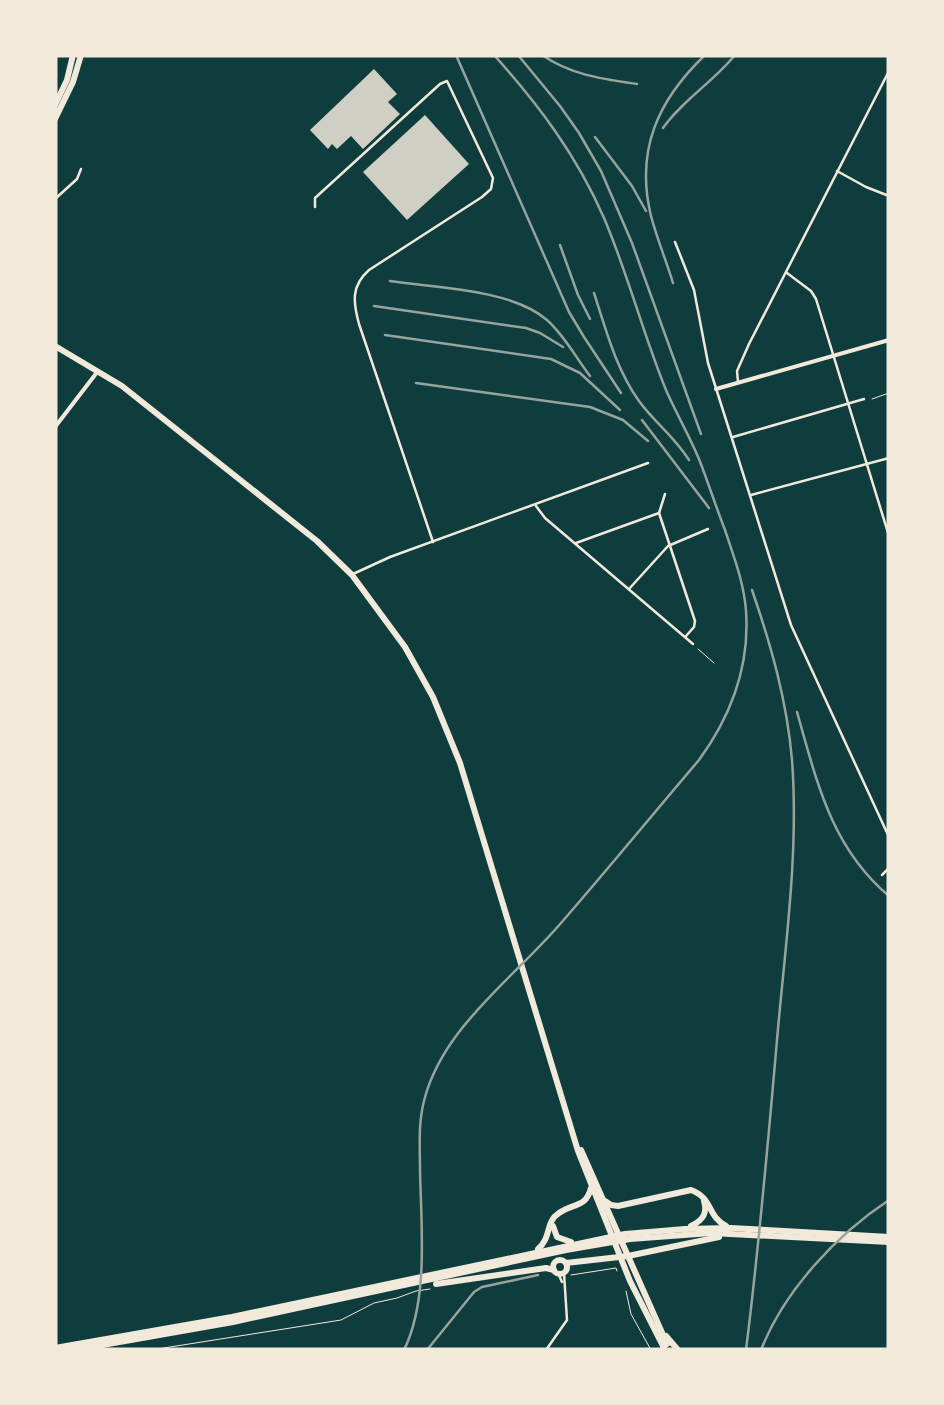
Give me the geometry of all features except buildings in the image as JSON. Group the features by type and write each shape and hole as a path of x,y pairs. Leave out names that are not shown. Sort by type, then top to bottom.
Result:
{"highway":[{"path":"55,106 73,55"},
{"path":"55,119 81,55"},
{"path":"55,342 153,409 317,542 352,575 405,647 446,724 465,778 554,1076 602,1213 657,1322 666,1350"},
{"path":"576,1141 616,1228 640,1303 666,1350"},
{"path":"533,1252 547,1240 553,1218 589,1198 592,1186"},
{"path":"604,1200 614,1206 696,1191 706,1199 715,1219 730,1231"},
{"path":"685,1229 704,1216 706,1208 701,1195"},
{"path":"616,1228 618,1211 633,1203"},
{"path":"580,1205 590,1205 602,1213"},
{"path":"553,1218 557,1238 591,1242"},
{"path":"74,1350 405,1287 591,1242 685,1229 889,1241"},
{"path":"643,1235 730,1231"},
{"path":"405,1287 546,1268 562,1271 586,1262 730,1231"},
{"path":"603,1259 611,1252 613,1240"},
{"path":"55,1348 232,1318 577,1242"},
{"path":"657,1322 678,1350"}],"main road":[{"path":"716,389 889,340"},
{"path":"55,427 98,371"}],"street":[{"path":"738,382 737,371 748,344 889,71"},
{"path":"315,207 314,198 447,81 492,178 491,189 369,270 360,278 354,295 360,324 433,542"},
{"path":"55,199 77,179 80,169"},
{"path":"837,171 889,196"},
{"path":"674,242 694,290 716,389 792,625 889,837"},
{"path":"786,272 814,294 889,536"},
{"path":"731,438 864,399"},
{"path":"750,495 889,458"},
{"path":"352,575 362,568 648,463"},
{"path":"575,544 659,512 664,494"},
{"path":"879,506 889,504"},
{"path":"534,505 693,644"},
{"path":"659,512 695,621 684,637"},
{"path":"628,590 668,546 708,530"},
{"path":"882,875 889,868"},
{"path":"546,1350 566,1324 562,1271"}],"path":[{"path":"864,399 889,393"},
{"path":"693,644 714,663"},
{"path":"562,1271 616,1268 619,1276"},
{"path":"151,1350 341,1320 374,1303 431,1290"},
{"path":"626,1291 631,1314 652,1350"}],"railway":[{"path":"456,55 569,312 621,393"},
{"path":"404,1350 420,1285 420,1127 433,1075 463,1027 561,923 699,760 729,708 745,652 746,611 738,570 699,459 658,369 604,218 556,132 494,55"},
{"path":"518,55 560,106 601,171 632,243 701,434"},
{"path":"542,55 576,72 637,84"},
{"path":"673,283 651,216 646,169 654,128 663,108 705,55"},
{"path":"663,128 735,55"},
{"path":"595,137 646,211"},
{"path":"560,245 590,319"},
{"path":"390,281 494,296 532,310 559,333 590,376"},
{"path":"594,293 612,349 631,389 689,460"},
{"path":"374,306 526,328 563,347"},
{"path":"385,335 551,359 580,373 620,410"},
{"path":"416,383 590,407 623,420 648,441"},
{"path":"642,420 709,508"},
{"path":"746,1350 794,830 786,716 772,652 752,590"},
{"path":"797,712 820,788 840,835 869,877 889,896"},
{"path":"761,1350 783,1307 814,1266 850,1230 889,1200"},
{"path":"427,1350 474,1292 538,1275"}]}
